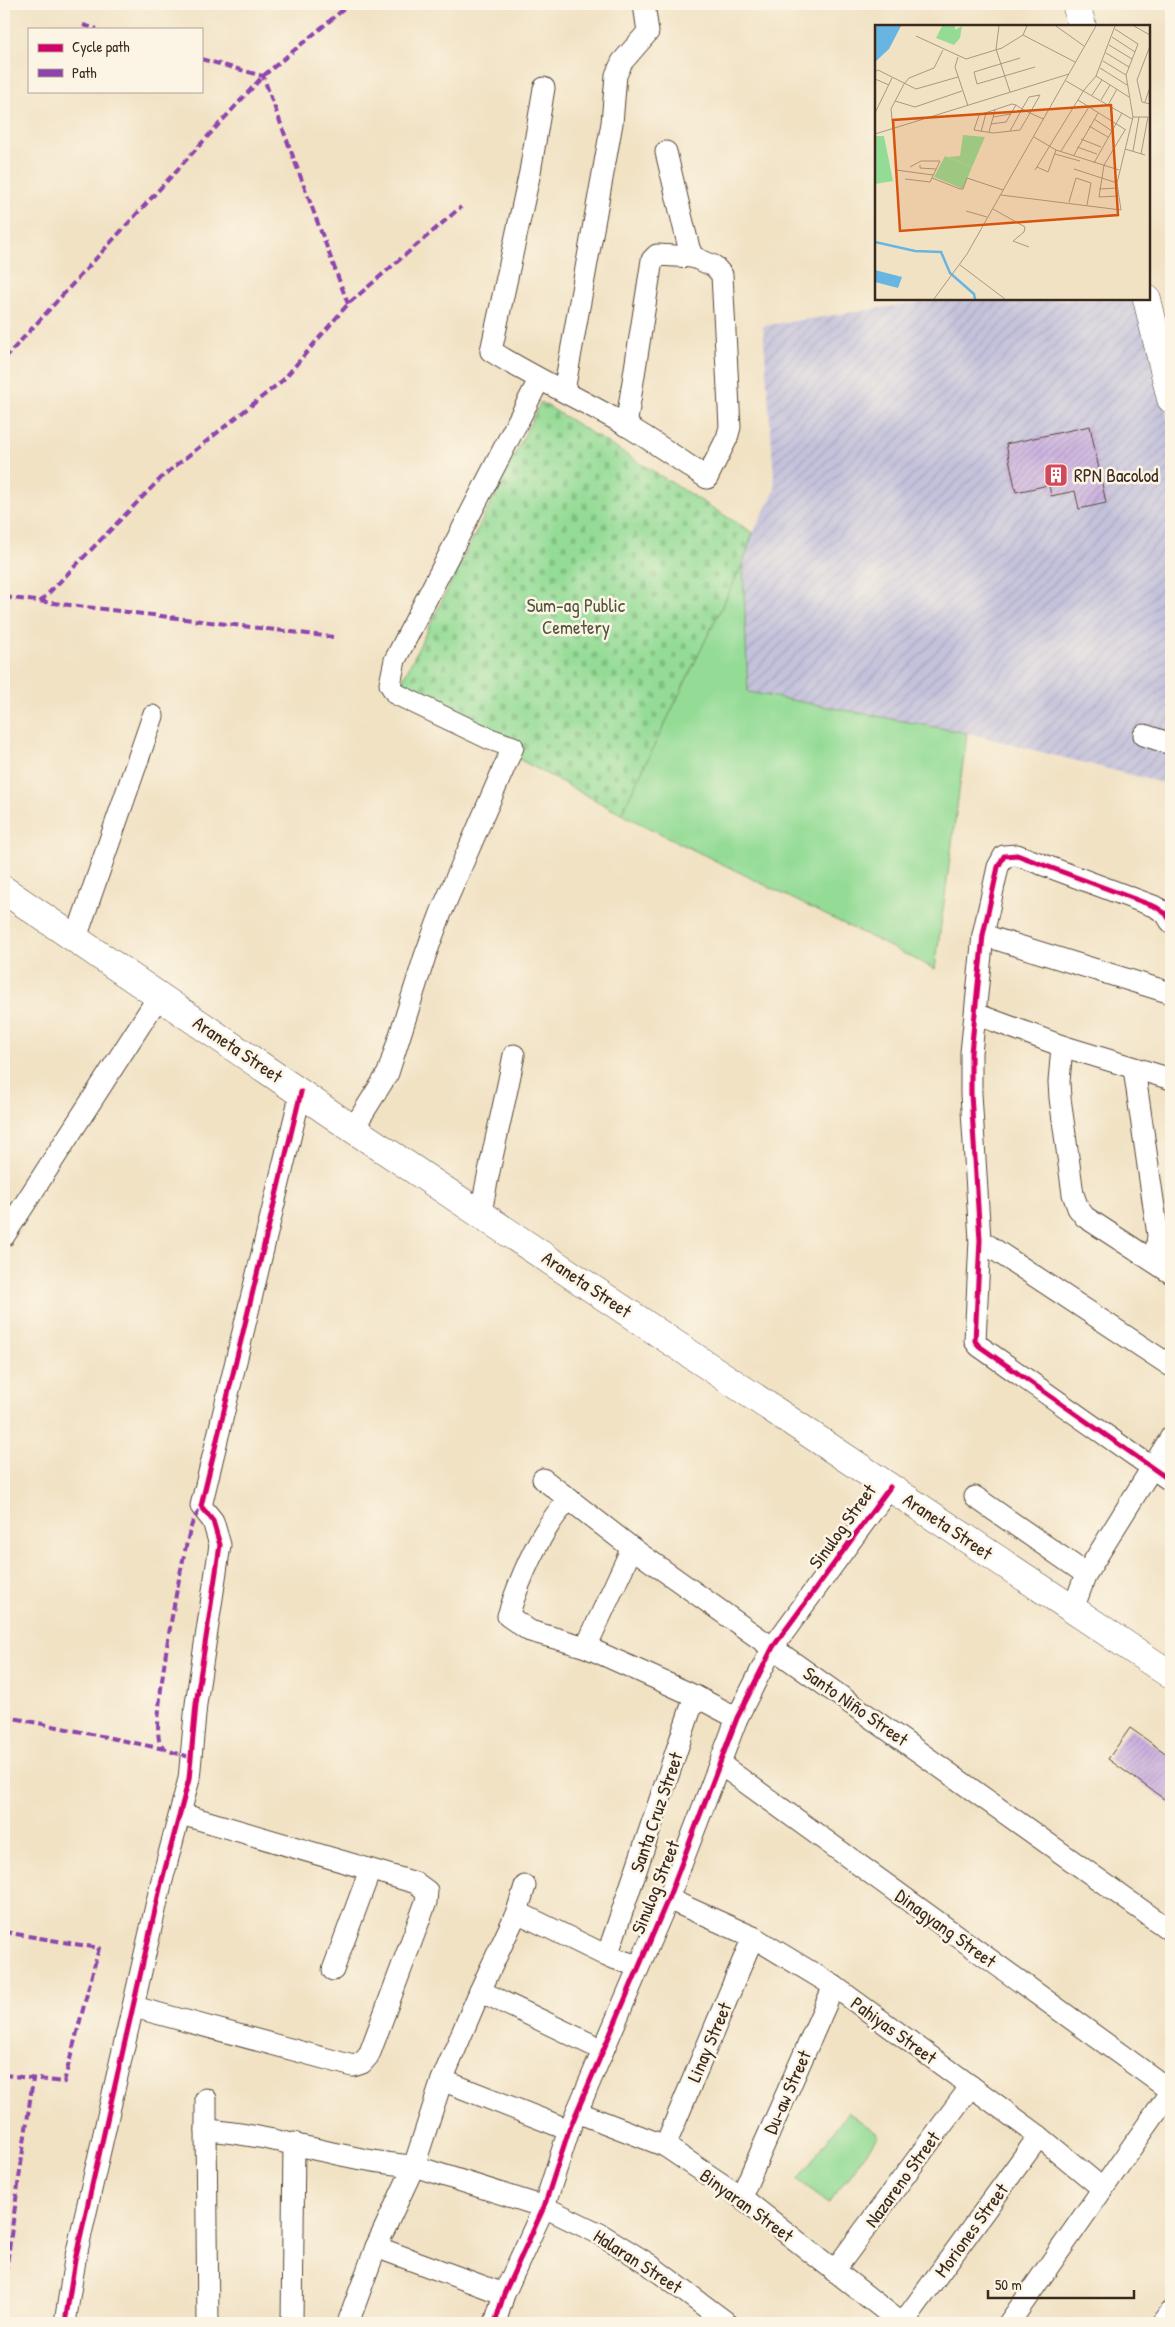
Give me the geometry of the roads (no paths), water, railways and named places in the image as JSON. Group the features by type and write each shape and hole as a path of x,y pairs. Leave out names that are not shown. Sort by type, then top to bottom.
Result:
{"main road":[{"path":"1076,4 1082,25"},
{"path":"1147,300 1171,399"},
{"name":"Araneta Street","path":"4,890 353,1129 1171,1675"}],"street":[{"path":"564,391 612,123 616,75 622,62 648,32 644,4"},
{"path":"544,88 530,172 491,351 539,380 564,391 626,426 707,478 727,438 730,415 722,275 714,266 693,257 657,255 652,260 626,426"},
{"path":"666,152 689,248 693,257"},
{"path":"353,1129 388,1073 425,956 441,913 513,747 490,739 396,694 390,684 396,660 539,380"},
{"path":"76,938 153,716"},
{"path":"1144,735 1171,744"},
{"path":"1171,922 1166,914 1156,907 1017,855 1004,856 998,867 983,935 971,1053 970,1094 980,1240 974,1334 979,1346 1171,1481"},
{"path":"983,935 1171,993"},
{"path":"4,1236 160,996"},
{"path":"976,1014 1062,1046 1171,1079"},
{"path":"1062,1046 1059,1082 1060,1098 1073,1194 1078,1208 1086,1217 1163,1267"},
{"path":"481,1213 491,1156 497,1139 514,1055"},
{"path":"1134,1069 1163,1267"},
{"path":"65,2323 75,2260 161,1884 189,1779 196,1704 220,1545 213,1521 201,1506 301,1092"},
{"path":"980,1240 1171,1366"},
{"path":"1073,1609 1086,1574 1171,1437"},
{"name":"Santo Niño Street","path":"543,1479 632,1548 1171,1931"},
{"name":"Sinulog Street","path":"495,2323 504,2294 544,2207 573,2121 668,1900 737,1718 772,1647 890,1487"},
{"path":"975,1497 1086,1574"},
{"path":"569,1499 552,1517 517,1588 508,1616 530,1631 586,1647 695,1696 737,1718"},
{"path":"586,1647 632,1548"},
{"name":"Santa Cruz Street","path":"607,1956 695,1696"},
{"name":"Dinagyang Street","path":"720,1764 1171,2091"},
{"path":"134,2007 353,2066 362,2063 369,2055 426,1902 427,1891 416,1884 181,1814"},
{"path":"333,1970 370,1870"},
{"path":"348,2323 376,2247 414,2166 442,2080 480,1991 517,1912 525,1886"},
{"name":"Pahiyas Street","path":"668,1900 753,1937 834,1986 1039,2136 1102,2188"},
{"path":"517,1912 607,1956 638,1966"},
{"name":"Linay Street","path":"665,2146 753,1937"},
{"name":"Du-aw Street","path":"740,2197 834,1986"},
{"path":"480,1991 603,2050"},
{"name":"Binyaran Street","path":"442,2080 573,2121 665,2146 740,2197 902,2323"},
{"name":"Nazareno Street","path":"834,2271 970,2086"},
{"path":"1009,2323 1171,2091"},
{"path":"206,2099 208,2323"},
{"name":"Halaran Street","path":"206,2130 294,2143 391,2164 414,2166 544,2207 617,2243 727,2323"},
{"name":"Moriones Street","path":"902,2323 1039,2136"},
{"path":"292,2323 294,2143"},
{"path":"376,2247 504,2294"},
{"path":"1163,2323 1171,2312"}],"place":[{"name":"RPN Bacolod","path":"1056,475"}],"park label":[{"name":"Sum-ag Public Cemetery","path":"576,616"}]}
